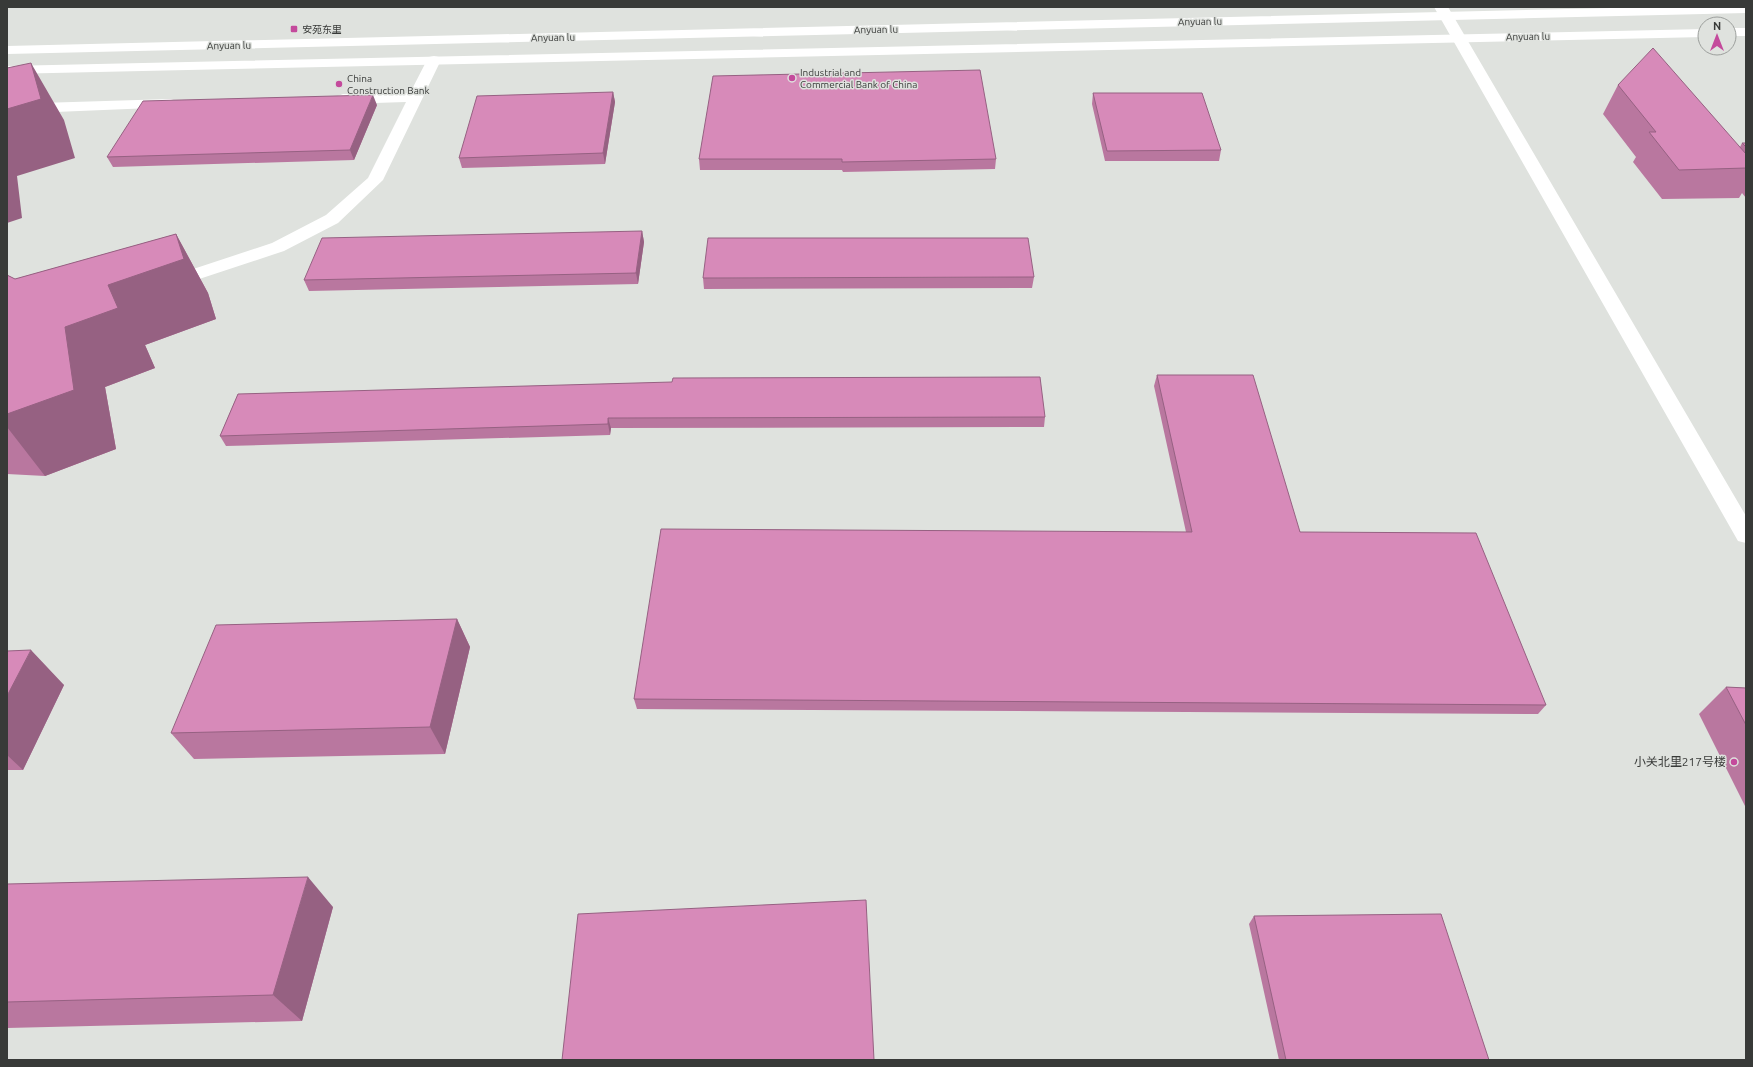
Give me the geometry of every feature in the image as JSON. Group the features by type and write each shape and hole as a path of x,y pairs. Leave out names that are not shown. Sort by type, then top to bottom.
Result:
{"main road":[{"name":"Anyuan lu","path":"7,50 1444,11 1746,9"},
{"path":"1444,11 1746,535"},
{"name":"Anyuan lu","path":"7,70 1459,37 1697,33"},
{"path":"154,287 200,274 278,247 332,219 376,180 434,60"},
{"path":"332,99 416,97"},
{"path":"7,109 190,104"}],"building":[{"path":"1653,48 1746,154 1746,168 1679,170 1649,132 1656,132 1618,85"},
{"path":"31,63 41,99 7,109 7,68"},
{"path":"980,70 996,159 842,162 842,159 699,159 713,76"},
{"path":"613,92 603,153 459,158 477,96"},
{"path":"1093,93 1202,93 1221,150 1107,151"},
{"path":"373,95 350,150 107,157 143,101"},
{"path":"642,231 636,273 304,280 322,238"},
{"path":"176,234 184,259 108,285 118,308 65,327 74,390 7,414 7,275 15,279"},
{"path":"708,238 1028,238 1034,277 703,278"},
{"path":"1157,375 1253,375 1300,532 1476,533 1546,705 634,699 661,529 1192,532"},
{"path":"1040,377 1045,417 608,418 608,424 220,436 238,394 672,382 673,378"},
{"path":"457,619 430,727 171,733 216,625"},
{"path":"31,650 7,696 7,651"},
{"path":"1726,687 1746,688 1746,725"},
{"path":"308,877 273,995 7,1002 7,884"},
{"path":"866,900 874,1060 562,1060 578,914"},
{"path":"1441,914 1489,1060 1286,1060 1254,916"}],"place":[{"name":"安苑东里","path":"294,29"},
{"name":"Industrial and Commercial Bank of China","path":"792,78"},
{"name":"China Construction Bank","path":"339,84"},
{"name":"小关北里217号楼","path":"1734,762"}]}
